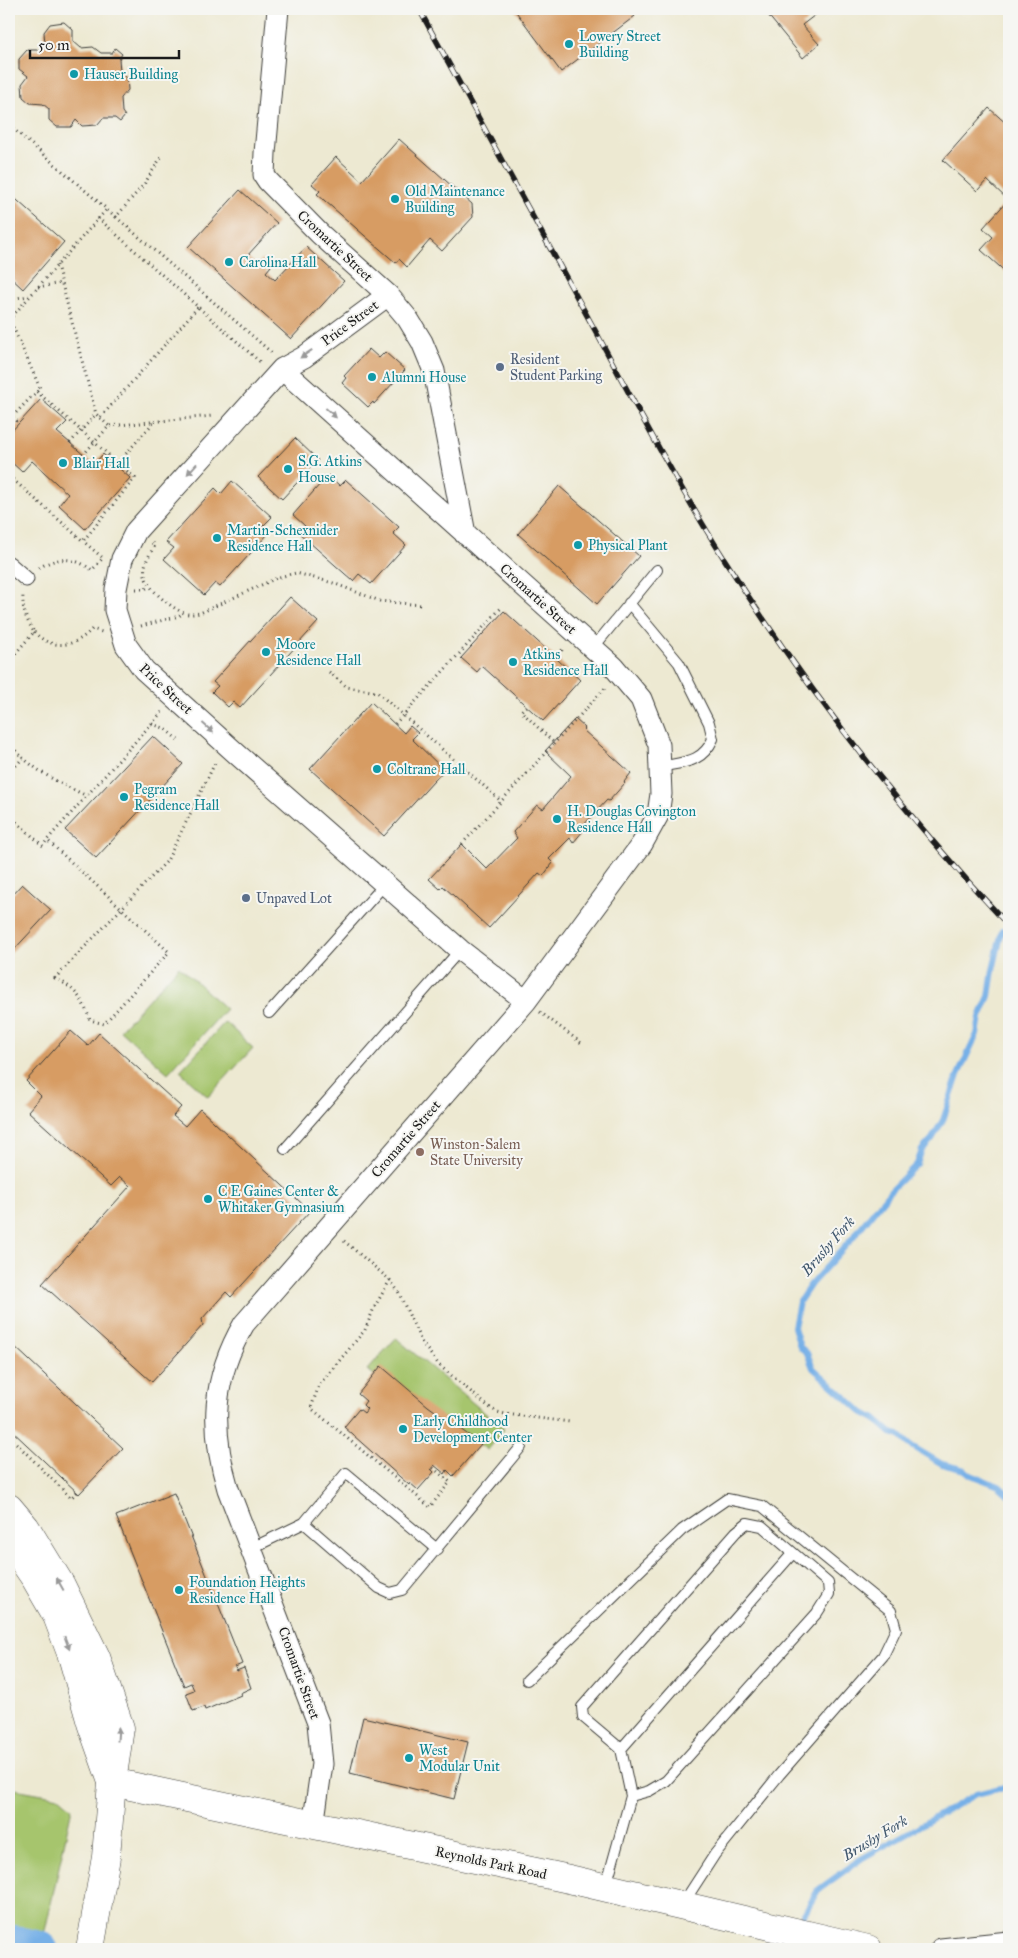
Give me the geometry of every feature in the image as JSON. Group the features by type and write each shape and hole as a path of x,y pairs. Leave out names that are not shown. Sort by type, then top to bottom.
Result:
{"main road":[{"path":"9,1508 26,1528 61,1585 96,1657 120,1728 112,1782 110,1821 101,1892 90,1949"},
{"path":"9,1540 35,1578 57,1616 72,1656 112,1782"},
{"name":"Reynolds Park Road","path":"112,1782 605,1887 857,1947"}],"street":[{"name":"Cromartie Street","path":"278,9 264,175 273,187 320,234 388,295 408,319 422,342 434,371 465,534"},
{"name":"Price Street","path":"388,295 304,357 278,368 136,531 122,559 116,589 115,610 132,656 228,757 385,884 465,955 526,1001"},
{"name":"Cromartie Street","path":"278,368 613,666 641,699 659,745 661,794 658,815 642,844 526,1001 244,1324 231,1346 221,1379 216,1428 223,1472 318,1723 322,1764 313,1826"},
{"path":"9,564 26,579"},
{"path":"941,1949 1009,1942"}],"lane":[{"path":"593,648 657,570"},
{"path":"629,603 679,664 709,723 713,739 707,751 694,760 660,768"},
{"path":"269,1013 385,884"},
{"path":"284,1149 465,955"},
{"path":"304,1523 379,1588 390,1593 402,1590 522,1447"},
{"path":"252,1548 304,1523 346,1473 437,1549"},
{"path":"527,1680 682,1530 727,1499 762,1506 891,1611 896,1629 883,1656 779,1774 715,1854 682,1906"},
{"path":"605,1887 631,1796 621,1749 583,1717 582,1707 730,1539 747,1523 762,1526 828,1583 829,1594 817,1613 666,1781 649,1791 631,1796"},
{"path":"621,1749 793,1553"}],"path":[{"path":"9,125 116,217 278,368"},
{"path":"116,217 145,182 163,154"},
{"path":"12,417 40,388 9,319 107,209"},
{"path":"98,218 198,307 278,368"},
{"path":"57,265 96,414 109,426"},
{"path":"38,287 61,283"},
{"path":"9,299 30,296"},
{"path":"100,417 198,307"},
{"path":"36,391 135,478 83,541"},
{"path":"9,414 19,423"},
{"path":"70,444 96,414"},
{"path":"83,455 109,426 216,416"},
{"path":"117,464 154,422"},
{"path":"9,476 103,558 92,570 78,562 59,559 47,563 26,579 23,590 23,608 26,618 34,632 44,640 60,645 78,642 92,629"},
{"path":"136,531 155,546 145,566 145,577 150,586 160,596 184,613"},
{"path":"121,630 179,616 184,613 200,613 279,577 296,574 333,583 380,601 421,605"},
{"path":"140,589 150,586"},
{"path":"395,724 502,607"},
{"path":"9,661 34,632"},
{"path":"555,658 569,644"},
{"path":"329,672 347,687 377,692 501,801"},
{"path":"462,844 610,681"},
{"path":"9,815 43,846 167,706"},
{"path":"526,706 521,711 553,742"},
{"path":"152,724 164,728 178,740"},
{"path":"9,743 23,758 50,779 87,796"},
{"path":"47,840 122,909 169,952 104,1024 90,1020 84,1002 77,993 68,985 55,978 122,909 167,861 228,757"},
{"path":"9,773 23,758"},
{"path":"526,1001 584,1045"},
{"path":"342,1240 390,1280 398,1291 422,1343 438,1365 496,1412 570,1422"},
{"path":"390,1280 374,1308 366,1330 319,1385 311,1408 430,1507 450,1482 432,1467"},
{"path":"9,1436 71,1498 77,1492"}],"green space":[{"path":"179,966 226,1009 168,1073 120,1030"},
{"path":"225,1022 253,1048 208,1097 180,1071"},
{"path":"396,1338 504,1429 488,1450 367,1370"},
{"path":"9,1788 59,1797 72,1808 41,1949 9,1949"}],"building":[{"name":"Lowery Street Building","path":"514,9 630,9 635,16 561,72"},
{"path":"763,9 823,9 802,25 819,44 803,58"},
{"name":"Hauser Building","path":"64,22 73,30 73,41 81,48 93,47 101,53 112,53 115,48 122,54 119,59 120,71 127,78 128,90 121,98 122,112 125,116 120,122 115,118 103,118 97,125 82,126 76,120 71,127 57,127 49,120 49,109 43,104 30,103 23,97 22,84 28,76 19,69 19,59 27,50 40,50 45,45 44,32 50,24"},
{"path":"989,108 1009,126 1009,275 981,250 993,237 983,228 1008,200 987,180 977,191 943,160"},
{"name":"Old Maintenance Building","path":"399,139 472,204 473,217 442,251 430,240 407,267 399,259 396,263 317,194 320,191 312,184 336,157 362,181"},
{"name":"Carolina Hall","path":"240,190 277,223 247,256 257,265 262,259 271,266 266,272 275,280 306,247 344,281 291,339 188,247"},
{"path":"9,193 64,242 23,289 9,276"},
{"name":"Alumni House","path":"369,349 379,358 385,352 405,370 374,404 373,402 368,407 342,383 346,378 344,376"},
{"name":"Blair Hall","path":"41,399 67,422 57,432 94,464 103,454 130,478 85,529 59,505 68,494 32,461 22,472 9,460 9,434"},
{"name":"S.G. Atkins House","path":"295,438 318,460 282,499 258,477"},
{"name":"Martin-Schexnider Residence Hall","path":"328,475 340,486 346,480 399,527 393,533 406,545 371,584 359,574 353,581 299,533 305,526 293,515"},
{"name":"Martin-Schexnider Residence Hall","path":"232,481 272,517 261,528 268,534 220,587 215,583 204,595 164,559 174,548 166,542 215,488 221,494"},
{"name":"Physical Plant","path":"559,486 639,556 597,604 518,534"},
{"name":"Moore Residence Hall","path":"290,597 318,622 240,708 233,702 228,707 212,692 218,686 213,682"},
{"name":"Atkins Residence Hall","path":"504,611 580,680 543,721 482,666 477,672 461,658"},
{"name":"Coltrane Hall","path":"371,702 404,733 410,726 418,733 412,739 444,770 384,836 310,769"},
{"name":"H. Douglas Covington Residence Hall","path":"575,719 585,728 583,730 631,773 609,801 607,800 580,829 583,831 573,843 570,838 549,859 553,863 543,876 539,873 489,928 443,886 440,889 429,879 462,844 487,869 517,838 513,832 537,805 543,809 571,776 545,751"},
{"name":"Pegram Residence Hall","path":"153,736 183,764 96,858 65,830"},
{"path":"22,884 51,910 9,955 9,895 10,897"},
{"name":"C E Gaines Center & Whitaker Gymnasium","path":"71,1031 88,1046 99,1033 181,1107 173,1116 185,1126 200,1109 310,1211 231,1297 226,1292 202,1319 203,1325 152,1382 42,1284 130,1186 120,1177 111,1186 28,1111 41,1096 26,1081"},
{"path":"13,1345 123,1448 79,1494 9,1428 9,1350"},
{"name":"Early Childhood Development Center","path":"381,1366 428,1406 481,1444 453,1476 447,1470 445,1474 434,1465 431,1469 434,1472 418,1490 410,1483 409,1485 344,1427 359,1409 364,1413 367,1409 363,1405 366,1401 358,1394"},
{"name":"Foundation Heights Residence Hall","path":"174,1493 242,1664 235,1667 236,1671 244,1668 251,1688 240,1693 241,1695 205,1710 204,1707 193,1711 186,1693 194,1690 191,1683 184,1686 116,1516"},
{"name":"West Modular Unit","path":"363,1717 468,1742 454,1799 350,1773"}],"waterway":[{"name":"Brushy Fork","path":"1002,931 989,996 980,1017 977,1034 958,1075 943,1120 932,1139 922,1150 917,1164 891,1190 850,1241 811,1284 799,1302 794,1327 800,1347 807,1353 813,1368 862,1412 875,1419 891,1433 899,1435 910,1445 942,1464 965,1470 971,1475 999,1486 1009,1495"},
{"name":"Brushy Fork","path":"797,1926 818,1890 861,1859 976,1794 1009,1786"},
{"name":"Brushy Fork","path":"783,1949 790,1937"},
{"path":"9,1942 40,1949"}],"railway":[{"path":"419,9 658,446 723,557 788,654 857,748 931,839 1009,926"}],"place":[{"name":"Lowery Street Building","path":"569,44"},
{"name":"Hauser Building","path":"74,74"},
{"name":"Old Maintenance Building","path":"395,199"},
{"name":"Carolina Hall","path":"229,262"},
{"name":"Resident Student Parking","path":"500,367"},
{"name":"Alumni House","path":"372,377"},
{"name":"Blair Hall","path":"63,463"},
{"name":"S.G. Atkins House","path":"288,469"},
{"name":"Martin-Schexnider Residence Hall","path":"217,538"},
{"name":"Physical Plant","path":"578,545"},
{"name":"Moore Residence Hall","path":"266,652"},
{"name":"Atkins Residence Hall","path":"513,662"},
{"name":"Coltrane Hall","path":"377,769"},
{"name":"Pegram Residence Hall","path":"124,797"},
{"name":"H. Douglas Covington Residence Hall","path":"557,819"},
{"name":"Unpaved Lot","path":"246,898"},
{"name":"Winston-Salem State University","path":"420,1152"},
{"name":"C E Gaines Center & Whitaker Gymnasium","path":"208,1199"},
{"name":"Early Childhood Development Center","path":"403,1429"},
{"name":"Foundation Heights Residence Hall","path":"179,1590"},
{"name":"West Modular Unit","path":"409,1758"}]}
